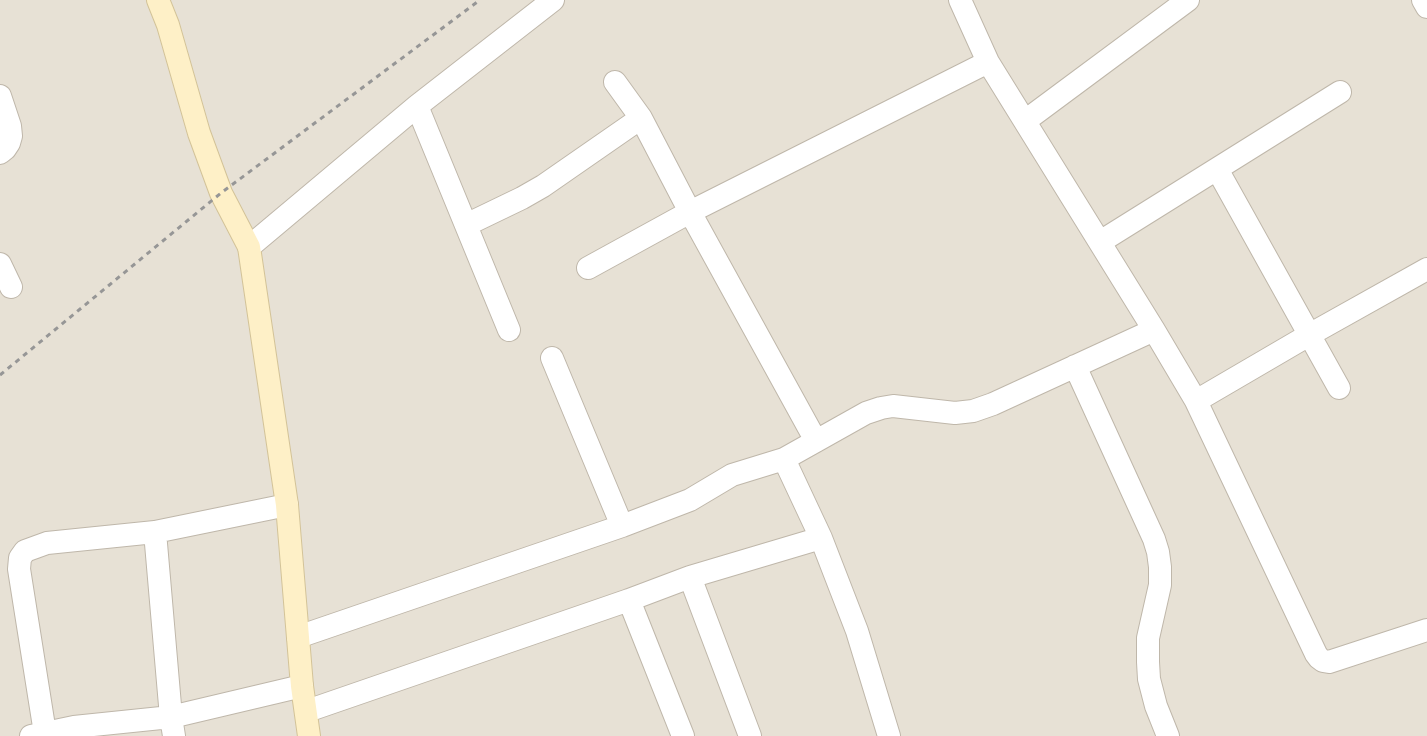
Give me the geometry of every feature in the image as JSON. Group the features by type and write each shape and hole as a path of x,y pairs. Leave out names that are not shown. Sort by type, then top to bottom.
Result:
{"street":[{"path":"158,0 168,25 199,132 221,193 249,247 287,505 302,686 310,736"},
{"path":"249,247 417,106 553,0"},
{"path":"960,0 988,62 1154,330 1196,401 1319,658 1323,661 1329,662 1427,630"},
{"path":"1423,0 1427,7"},
{"path":"1025,121 1179,2"},
{"path":"588,268 690,212 988,62"},
{"path":"615,82 641,118 690,212 816,441"},
{"path":"1100,242 1340,92"},
{"path":"0,96 10,126 11,136 9,143 0,153"},
{"path":"417,106 509,330"},
{"path":"466,225 522,198 543,186 641,118"},
{"path":"1217,169 1339,388"},
{"path":"0,264 11,287"},
{"path":"1196,401 1427,268"},
{"path":"298,637 622,526 690,500 732,475 784,459 866,413 893,406 955,414 973,411 993,404 1154,330"},
{"path":"552,358 622,526"},
{"path":"1075,366 1154,539 1158,552 1160,585 1148,638 1148,662 1149,679 1156,706 1168,736"},
{"path":"784,459 822,538 857,632 889,736"},
{"path":"287,505 155,532 47,543 25,551 20,558 19,569 38,735 74,727 172,726 302,686"},
{"path":"155,532 172,726"},
{"path":"307,711 629,600 690,577 822,538"},
{"path":"690,577 750,736"},
{"path":"629,600 683,736"}],"shaded area":[{"path":"0,0 1427,0 1427,736 0,736"}],"railway":[{"path":"0,375 221,193 480,0"}]}
